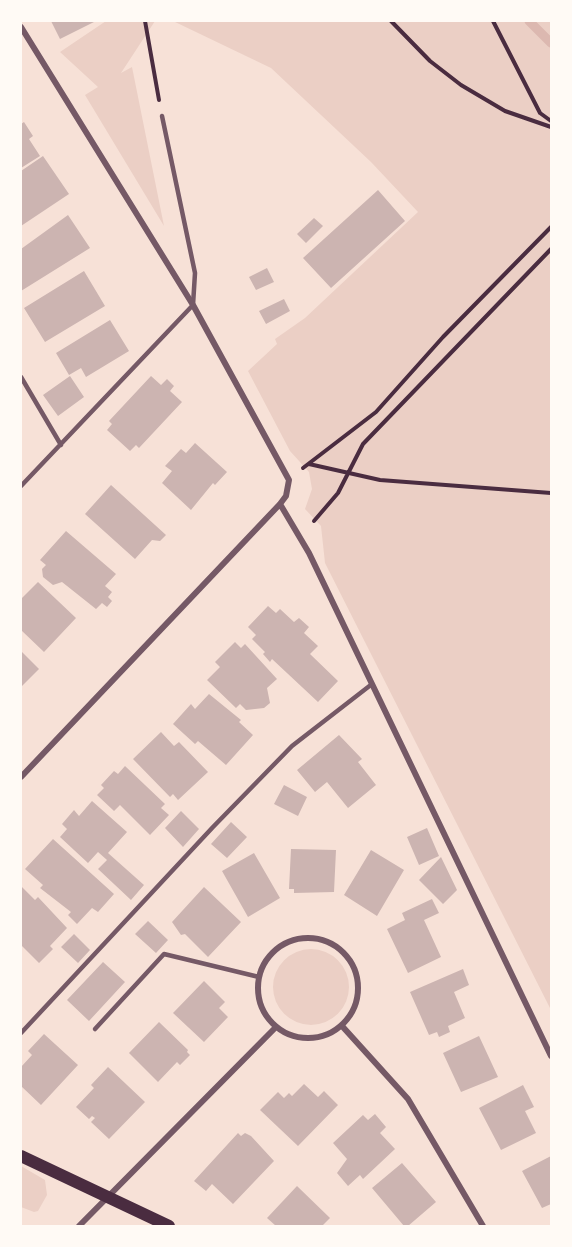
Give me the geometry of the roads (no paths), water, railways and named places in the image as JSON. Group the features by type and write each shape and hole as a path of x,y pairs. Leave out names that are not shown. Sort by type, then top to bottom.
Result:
{"main road":[{"path":"21,1156 169,1226"}],"street":[{"path":"21,27 193,305 289,480 286,496 280,504 21,777"},
{"path":"280,504 309,553 551,1056"},
{"path":"309,937 326,940 341,949 352,963 358,979 358,996 353,1012 342,1026 327,1035 309,1039 291,1036 276,1027 261,1004 259,977 265,961 284,944 309,937"},
{"path":"342,1026 408,1099 483,1226"},
{"path":"79,1226 276,1027"}],"lane":[{"path":"21,486 193,305 195,273 162,116"},
{"path":"21,377 61,445"},
{"path":"21,1033 213,827 292,746 372,684"},
{"path":"95,1029 164,954 259,977"}],"waterway":[{"path":"529,21 551,43"}]}
